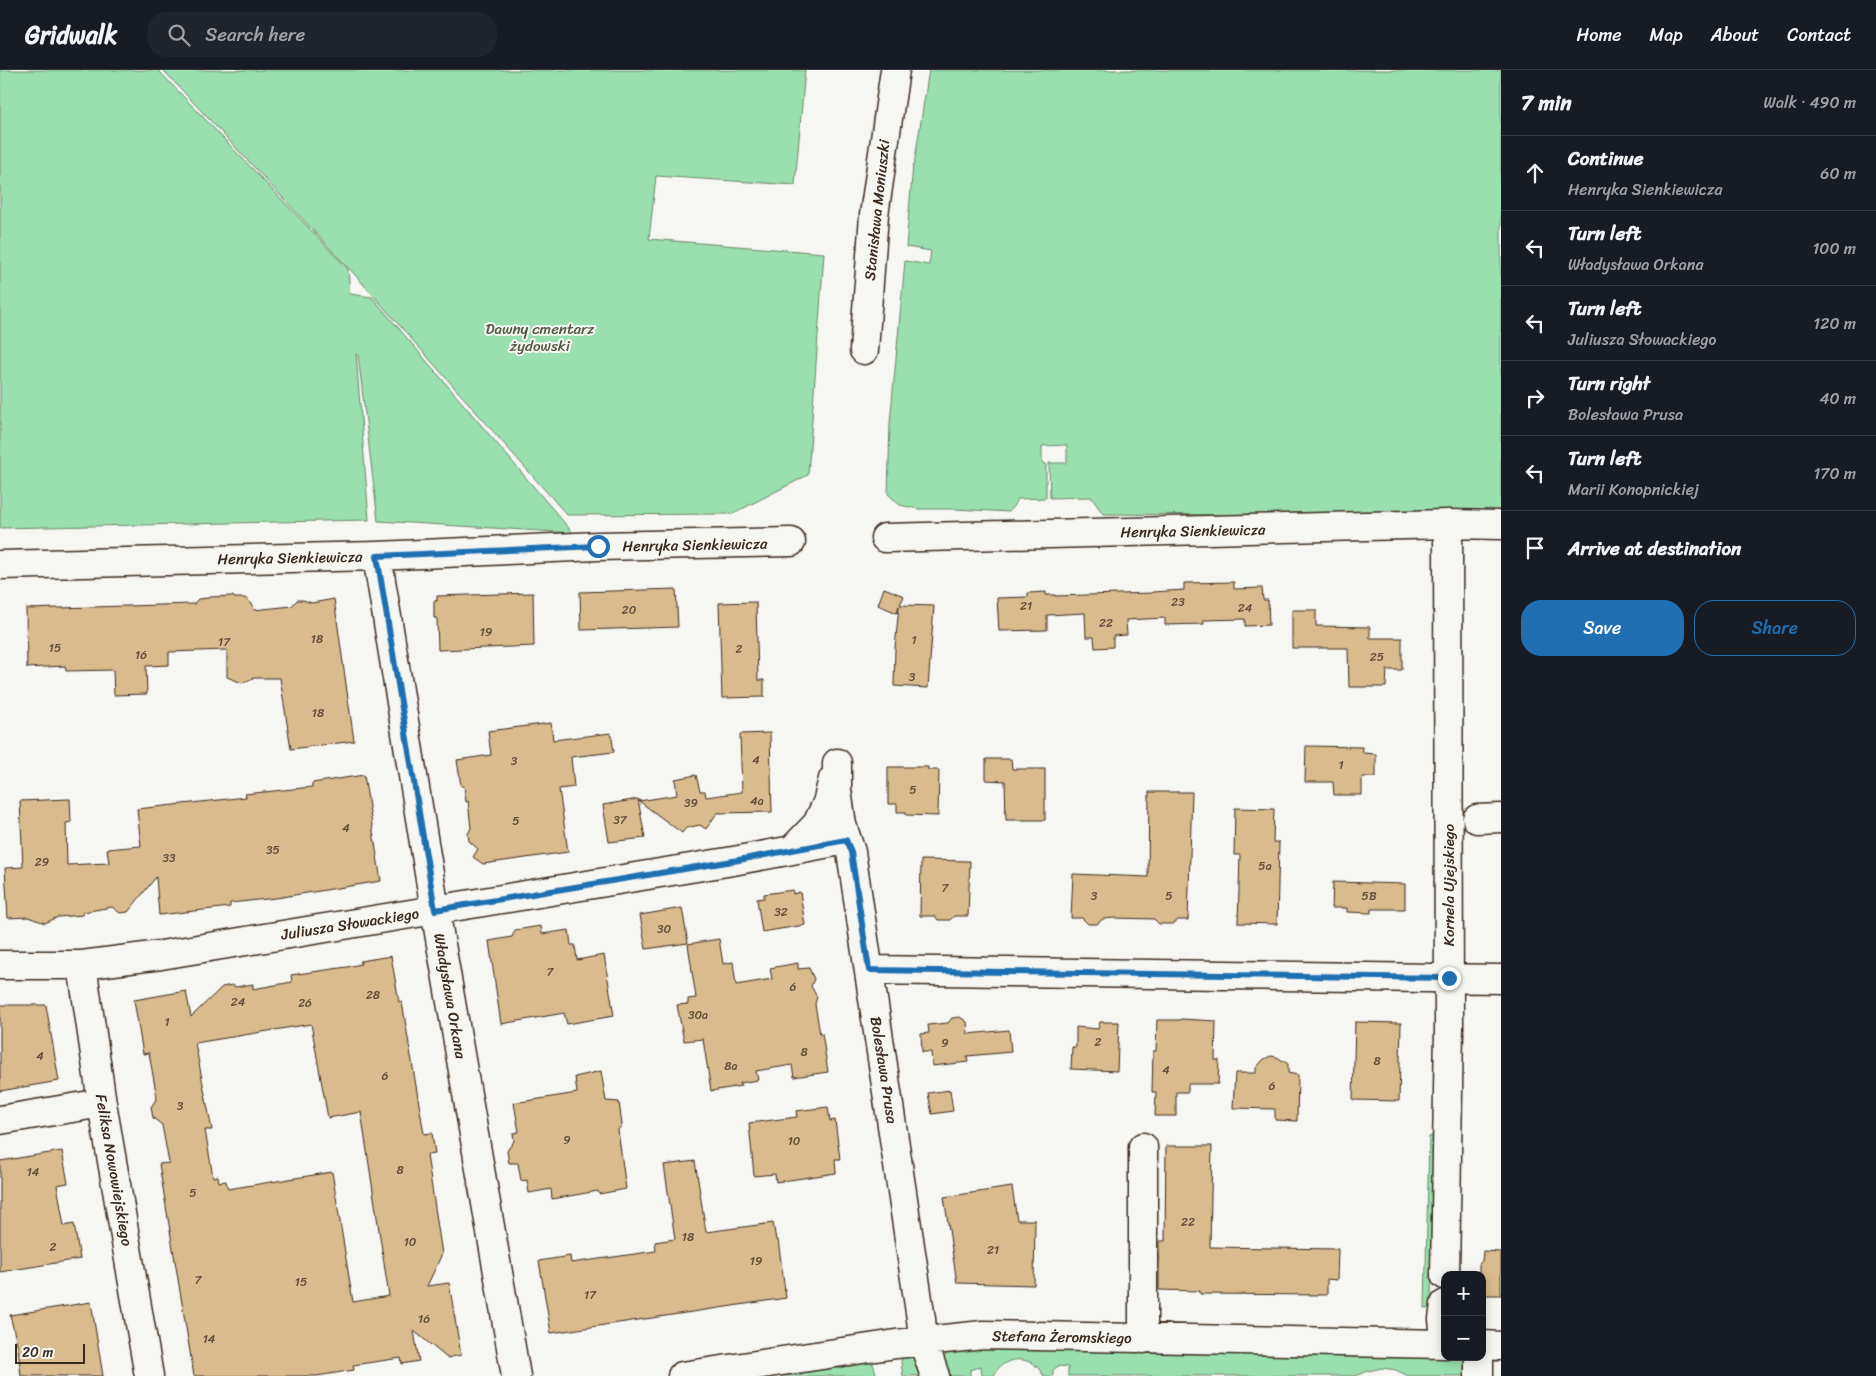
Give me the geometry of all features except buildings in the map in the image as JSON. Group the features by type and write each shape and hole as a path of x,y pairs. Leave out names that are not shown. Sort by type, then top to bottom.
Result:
{"street":[{"name":"Stanisława Moniuszki","path":"864,350 874,216 895,70"},
{"name":"Henryka Sienkiewicza","path":"885,538 1448,524 1501,526"},
{"name":"Kornela Ujejskiego","path":"1445,1271 1449,978 1448,524"},
{"name":"Henryka Sienkiewicza","path":"0,565 377,556 598,546 791,542"},
{"name":"Władysława Orkana","path":"377,556 435,910 516,1376"},
{"name":"Bolesława Prusa","path":"793,849 817,824 827,803 838,763 837,790 846,840 851,852 920,1310 923,1341 935,1376"},
{"name":"Juliusza Słowackiego","path":"0,965 82,964 161,955 714,864 846,840"},
{"name":"Feliksa Nowowiejskiego","path":"82,964 102,1103 149,1376"},
{"path":"869,970 1501,979"},
{"path":"0,1120 102,1103"},
{"path":"1143,1148 1143,1339"},
{"name":"Stefana Żeromskiego","path":"682,1376 923,1341 983,1335 1441,1344"},
{"path":"1486,1345 1501,1346"},
{"path":"1479,1361 1479,1376"}],"green space":[{"path":"0,70 158,70 348,269 350,294 372,297 573,533 378,521 358,355 356,354 369,520 0,528"},
{"name":"Dawny cmentarz żydowski","path":"163,70 805,70 795,185 656,176 649,239 824,253 808,475 732,514 567,515 356,276"},
{"path":"929,70 1501,70 1501,517 1103,514 1091,497 1050,498 1049,463 1067,463 1067,445 1042,446 1042,463 1046,464 1046,498 1018,499 1009,512 918,509 900,505 888,494 890,423 905,261 929,265 931,251 906,247 913,165"},
{"path":"1434,1135 1431,1308 1425,1309 1429,1137"},
{"path":"951,1348 1441,1357 1441,1361 1466,1361 1469,1376 1408,1376 1396,1370 1382,1368 1356,1376 1068,1376 1068,1367 1058,1366 1053,1370 1053,1376 1044,1376 1030,1362 1012,1360 1001,1366 994,1376 982,1376 981,1366 970,1370 970,1376 945,1376 944,1360"},
{"path":"909,1354 918,1361 921,1376 903,1376 901,1362 903,1355"},
{"path":"872,1361 877,1376 771,1376"}],"route":[{"path":"598,546 377,556 435,910 733,861 846,840 851,852 869,970 1449,978"}]}
